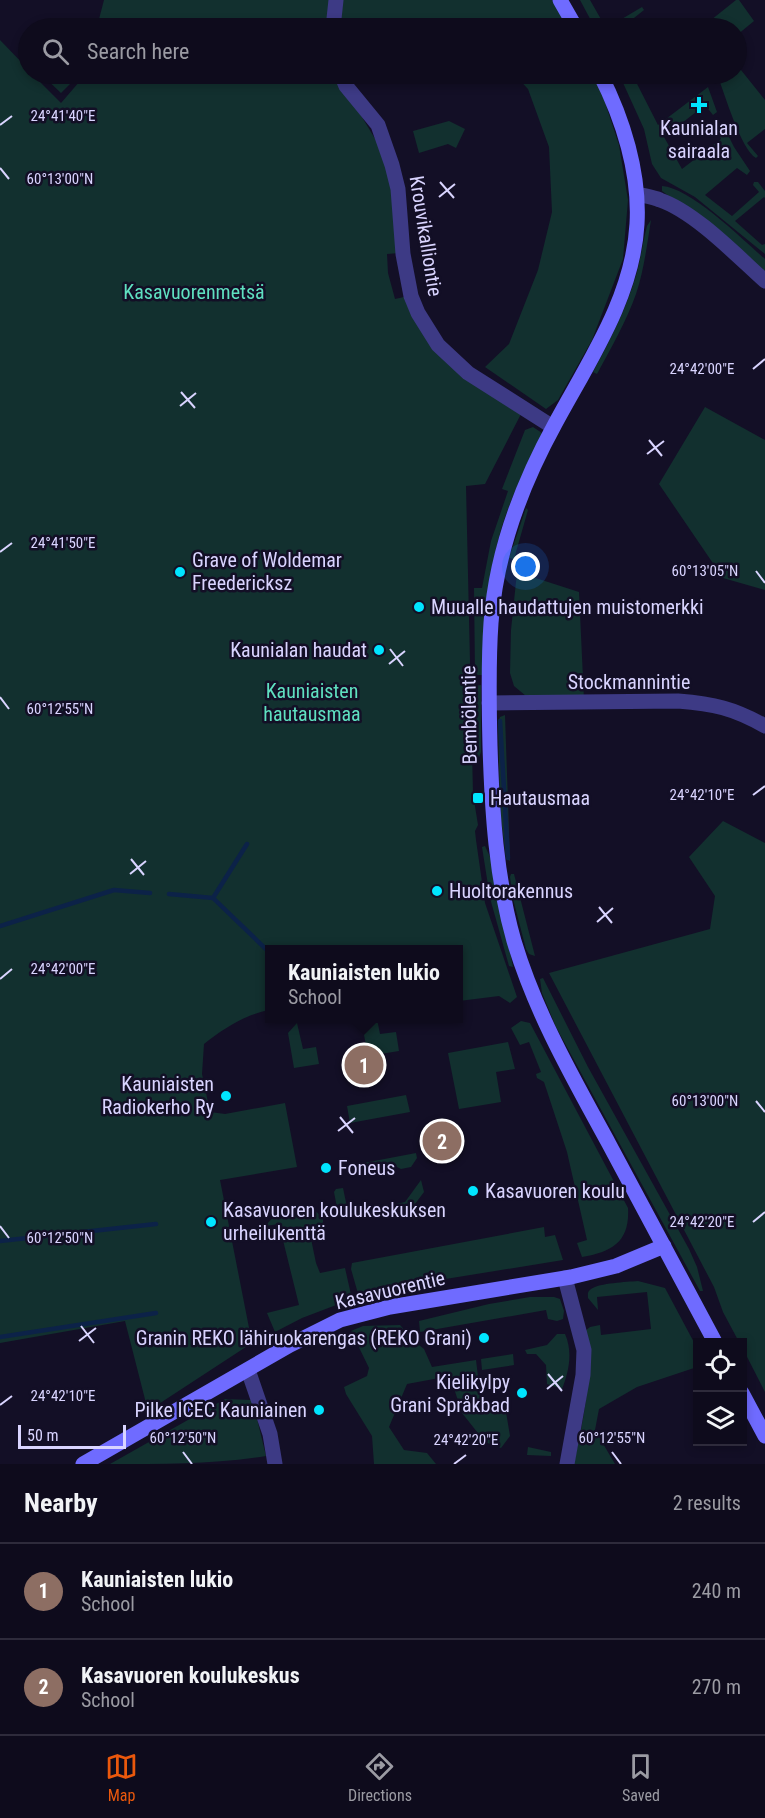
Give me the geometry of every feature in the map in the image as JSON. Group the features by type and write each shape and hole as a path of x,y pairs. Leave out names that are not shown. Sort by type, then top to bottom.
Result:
{"main road":[{"path":"560,0 570,18"},
{"name":"Bembölentie","path":"604,84 622,123 637,194 638,225 624,288 606,331 553,427 520,500 500,559 491,621 489,703 494,835 514,939 549,1034 713,1338"},
{"name":"Kasavuorentie","path":"82,1464 315,1331 340,1320 390,1307 565,1278 616,1266 664,1246"},
{"path":"747,1402 765,1436"}],"street":[{"path":"334,18 336,0"},
{"name":"Krouvikalliontie","path":"346,84 378,125 392,165 398,189 405,262 411,296 418,313 438,345 468,373 553,427"},
{"path":"637,194 661,200 680,210 707,230 765,281"},
{"name":"Stockmannintie","path":"489,703 678,701 707,703 731,709 765,726"},
{"path":"565,1278 584,1350 584,1376 567,1464"},
{"path":"248,1370 270,1434 275,1464"}],"green space":[{"path":"104,0 331,0 330,18 99,18"},
{"path":"341,0 552,0 562,18 339,18"},
{"path":"580,0 590,0 600,18 590,18"},
{"path":"739,0 754,21 747,27 747,18 714,18"},
{"path":"642,7 644,10 634,18 623,18"},
{"name":"Kasavuorenmetsä","path":"0,40 18,59 18,84 42,84 61,103 77,84 342,84 380,147 391,185 399,253 387,254 388,273 395,299 404,297 426,337 521,414 485,484 466,486 473,794 478,825 475,831 485,903 517,997 510,1003 499,996 463,1000 463,945 265,945 265,1011 235,1023 204,1044 202,1074 210,1112 225,1114 285,1103 297,1167 220,1180 252,1343 148,1411 125,1321 0,1343"},
{"path":"747,78 765,100 765,129 747,143 758,156 756,158 750,153 739,133 720,84 747,84"},
{"path":"52,84 70,84 61,93"},
{"path":"523,84 598,84 619,145 628,200 623,259 592,340 558,400 546,409 485,367 509,344 538,270 552,212 549,147 528,89"},
{"path":"624,84 637,84 658,125 708,87 717,112 713,115 705,105 664,137 682,169 721,139 716,127 719,125 724,127 750,171 747,175 737,168 705,195 732,216 759,192 753,185 754,182 758,182 765,191 765,198 735,221 762,245 765,244 765,254 695,197 661,178 652,164 644,129"},
{"path":"449,121 465,129 456,148 448,144 419,153 413,131"},
{"path":"662,186 687,195 730,228 765,259 765,275 692,213 662,191"},
{"path":"651,220 636,294 623,325 597,374 593,372 618,324 633,285 647,226"},
{"path":"705,407 765,440 765,590 723,578 659,484"},
{"path":"533,427 542,433 517,486 502,527 494,557 483,675 475,675 474,588 482,588 491,541 508,491 502,489 525,430"},
{"path":"526,508 528,510 514,559 509,558"},
{"path":"517,572 579,592 584,700 526,696 514,686 510,673 511,630"},
{"path":"481,685 481,752 476,766 474,686"},
{"path":"505,715 510,861 506,858 500,811 498,722 500,717"},
{"path":"723,821 765,843 765,1392 747,1357 747,1338 737,1338 723,1312 714,1287 549,973 710,929 715,896 689,857"},
{"path":"485,846 491,859 513,967 509,966 490,898 482,847"},
{"path":"511,874 514,874 535,956 529,954 526,949 513,899"},
{"path":"543,978 588,1067 689,1249 697,1267 703,1291 700,1291 556,1027 542,993 540,979"},
{"path":"521,1021 530,1023 628,1208 626,1229 622,1237 611,1248 603,1252 582,1257 577,1243 587,1240 567,1152 544,1082 537,1078 536,1074 541,1072 529,1042 520,1045 511,1028"},
{"path":"297,1023 303,1049 316,1047 319,1064 294,1068 288,1033"},
{"path":"362,1023 378,1023 380,1034 396,1032 399,1051 368,1056"},
{"path":"508,1042 515,1069 496,1072 501,1102 459,1109 448,1053"},
{"path":"406,1095 410,1112 350,1123 347,1106"},
{"path":"416,1153 417,1158 411,1167 401,1169 395,1166 389,1170 366,1175 353,1165"},
{"path":"421,1180 424,1192 412,1208 363,1217 362,1211 405,1202"},
{"path":"343,1188 348,1212 340,1215 334,1192 336,1189"},
{"path":"308,1204 323,1218 323,1227 310,1234 320,1273 345,1268 352,1299 302,1318 275,1332 267,1313 299,1305 279,1224 265,1226 284,1210"},
{"path":"544,1227 545,1237 555,1235 563,1260 396,1287 359,1297 351,1269 352,1263"},
{"path":"638,1281 665,1288 693,1340 693,1368 637,1387 599,1409 595,1430 615,1464 574,1464 588,1381 585,1331 590,1327 600,1325 601,1335 651,1329 647,1292 597,1297 598,1310 588,1298 588,1292 591,1289 613,1283"},
{"path":"530,1297 560,1299 564,1311 563,1319 557,1321 548,1319 546,1310 420,1332 419,1321 489,1304"},
{"path":"400,1325 424,1349 432,1367 476,1360 482,1409 505,1406 510,1436 501,1448 485,1442 462,1413 450,1376 407,1384 389,1427 404,1450 427,1453 436,1464 374,1464 372,1436 344,1387 367,1376 369,1368 351,1331 363,1326"},
{"path":"557,1334 565,1334 569,1348 567,1375 562,1389 547,1384 546,1365 536,1354 527,1354 525,1350 547,1345"},
{"path":"513,1354 514,1365 482,1370 481,1359"},
{"path":"225,1399 253,1402 266,1456 209,1462 110,1464"},
{"path":"528,1447 551,1452 551,1456 527,1455"}],"waterway":[{"path":"500,721 508,858"},
{"path":"169,894 213,898 247,844"},
{"path":"0,926 114,890 150,893"},
{"path":"213,898 265,948"},
{"path":"0,1241 156,1224"},
{"path":"0,1337 156,1313"}],"place":[{"name":"Kaunialan sairaala","path":"699,105"},
{"name":"Grave of Woldemar Freedericksz","path":"180,572"},
{"name":"Muualle haudattujen muistomerkki","path":"419,607"},
{"name":"Kaunialan haudat","path":"379,650"},
{"name":"Hautausmaa","path":"478,798"},
{"name":"Huoltorakennus","path":"437,891"},
{"name":"Kauniaisten lukio","path":"364,1065"},
{"name":"Kauniaisten Radiokerho Ry","path":"226,1096"},
{"name":"Kasavuoren koulukeskus","path":"442,1141"},
{"name":"Foneus","path":"326,1168"},
{"name":"Kasavuoren koulu","path":"473,1191"},
{"name":"Kasavuoren koulukeskuksen urheilukenttä","path":"211,1222"},
{"name":"Granin REKO lähiruokarengas (REKO Grani)","path":"484,1338"},
{"name":"Kielikylpy Grani Språkbad","path":"522,1393"},
{"name":"Pilke ICEC Kauniainen","path":"319,1410"}],"park label":[{"name":"Kauniaisten hautausmaa","path":"312,702"}]}
